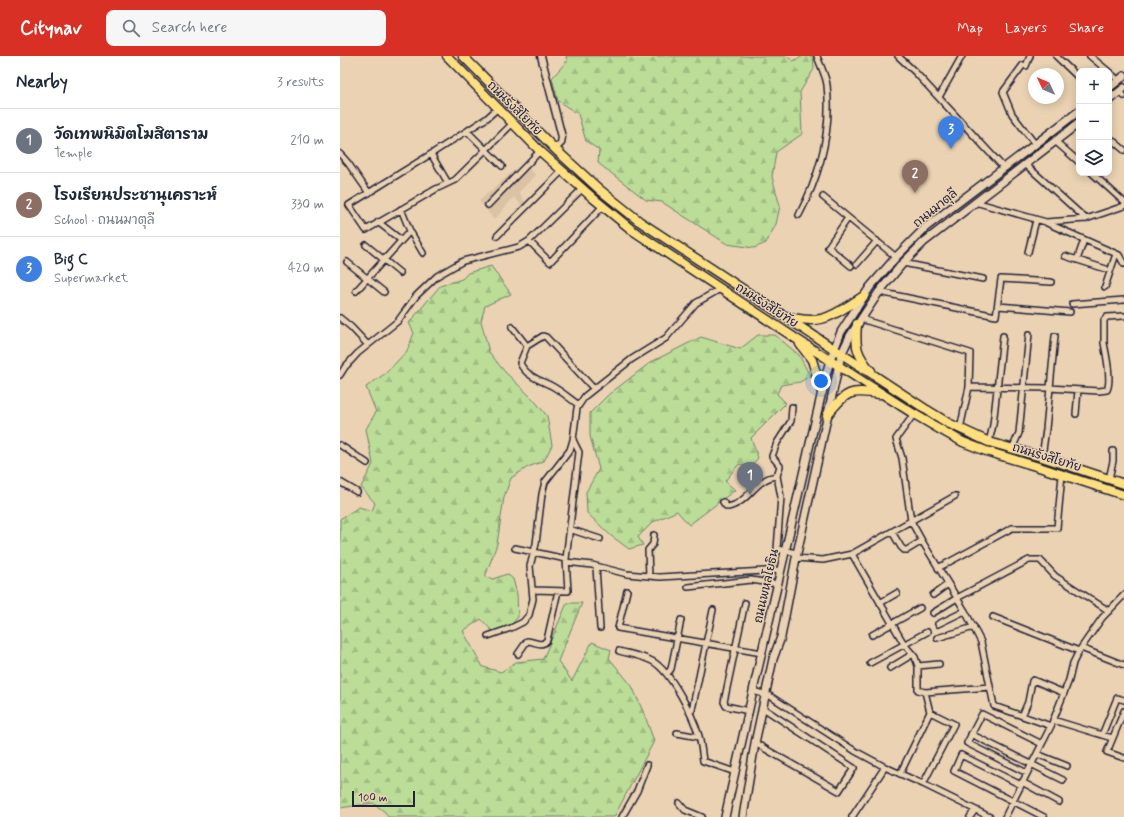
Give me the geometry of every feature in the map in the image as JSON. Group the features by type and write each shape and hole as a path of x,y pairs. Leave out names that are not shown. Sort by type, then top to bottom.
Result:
{"main road":[{"name":"ถนนรังสิโยทัย","path":"447,56 540,151 582,189 632,230 798,340 914,414 943,431 980,449 1124,495"},
{"name":"ถนนรังสิโยทัย","path":"463,56 555,149 600,190 638,221 876,378 960,429 989,442 1109,479 1124,482"},
{"path":"463,73 471,65"},
{"path":"1112,86 1121,78"},
{"path":"1112,98 1122,92"},
{"name":"ถนนมาตุลี","path":"830,360 841,332 864,296 896,257 926,228 953,206 1076,113"},
{"name":"ถนนมาตุลี","path":"838,365 841,355 859,321 879,292 903,263 924,242 959,214 1076,125"},
{"path":"969,194 975,202"},
{"path":"778,314 797,319 819,320 842,311 864,296"},
{"path":"859,321 856,336 857,350 866,366 876,378"},
{"path":"798,340 812,360 822,392"},
{"name":"ถนนพหลโยธิน","path":"726,817 753,691 830,360"},
{"name":"ถนนพหลโยธิน","path":"743,817 755,743 773,659 781,637 796,555 838,365"},
{"path":"827,415 847,394 864,391 884,395"},
{"path":"1042,468 1044,458"}],"street":[{"path":"541,56 562,137 561,143 555,149"},
{"path":"799,215 812,188 826,142 827,84 817,56"},
{"path":"898,56 939,97 1004,168"},
{"path":"939,97 962,56"},
{"path":"1030,56 1026,66 1023,65 1003,92 1012,114 1036,144"},
{"path":"1056,56 1076,75"},
{"path":"1090,56 1104,68"},
{"path":"498,108 487,118 349,205 366,230 455,180 513,123"},
{"path":"467,131 502,166"},
{"path":"1112,140 1124,150"},
{"path":"1055,141 1076,159"},
{"path":"488,204 540,151"},
{"path":"340,154 369,193"},
{"path":"431,154 448,183"},
{"path":"1025,164 1086,219"},
{"path":"497,236 562,171"},
{"path":"1095,176 1124,202"},
{"path":"340,375 368,345 398,321 416,296 437,276 463,261 519,247 529,241 582,189"},
{"path":"823,197 896,257"},
{"path":"975,202 1046,222 1119,255 1123,261"},
{"path":"529,241 550,262 603,206"},
{"path":"1046,222 1086,219 1124,206"},
{"path":"401,209 410,231 423,253"},
{"path":"848,218 828,247 850,266"},
{"path":"1028,252 1036,220"},
{"path":"378,222 401,240"},
{"path":"356,291 410,231"},
{"path":"1078,260 1084,240"},
{"path":"857,264 877,241"},
{"path":"366,245 400,273"},
{"path":"1106,287 1116,254"},
{"path":"1065,256 1106,269"},
{"path":"347,262 384,292"},
{"path":"903,263 983,279"},
{"path":"879,292 996,316 1001,279 1051,282"},
{"path":"488,636 523,622 529,615 534,599 530,566 536,544 542,494 545,482 570,450 573,440 577,408 585,396 632,359 666,338 696,303 720,289"},
{"path":"1072,304 1124,300"},
{"path":"998,306 1070,312"},
{"path":"970,387 1049,388 1099,391 1108,389 1109,379 1104,342 1104,320 1107,317 1124,316"},
{"path":"340,318 368,345"},
{"path":"859,321 970,353 970,387 960,429"},
{"path":"512,327 527,346"},
{"path":"1012,449 1019,433 1029,334"},
{"path":"579,405 550,385 535,378 522,367 520,363 527,346 543,336 594,389"},
{"path":"989,442 993,426 996,388 1003,336"},
{"path":"1044,458 1049,388 1055,336"},
{"path":"1076,414 1078,390"},
{"path":"792,407 791,421 777,443 772,456 780,466 777,476 781,497 777,549 796,555 823,560 852,554 955,496"},
{"path":"914,414 896,439 902,458 911,521 938,568 958,598 981,642 994,706 1050,726"},
{"path":"533,590 568,591 566,561 578,452 573,440"},
{"path":"340,445 367,462"},
{"path":"1109,479 1113,461 1113,451"},
{"path":"938,568 1012,528 1058,528 1062,474"},
{"path":"722,502 726,506 737,504 743,500 762,480 771,476 777,476"},
{"path":"340,482 357,492"},
{"path":"570,529 600,539"},
{"path":"892,532 904,550 907,550 922,541"},
{"path":"649,576 648,550 653,544 654,535"},
{"path":"515,548 627,574 660,577 781,570"},
{"path":"852,554 904,644 913,654 918,666 918,690 925,692 990,687"},
{"path":"933,613 1029,560 1040,560 1055,576 1109,611"},
{"path":"596,567 600,628"},
{"path":"688,587 751,580 778,584"},
{"path":"933,595 948,584"},
{"path":"518,654 527,641 540,644 547,640 558,591"},
{"path":"627,591 618,628 762,653"},
{"path":"880,603 897,592"},
{"path":"1005,817 1053,720 1070,680 1073,663 1080,649 1109,611 1124,595"},
{"path":"745,603 725,705 731,708 749,711"},
{"path":"872,636 920,608"},
{"path":"692,710 714,610"},
{"path":"938,624 965,611"},
{"path":"993,617 1124,665"},
{"path":"667,674 670,669 678,639 681,620"},
{"path":"938,638 974,627"},
{"path":"870,663 927,632"},
{"path":"619,651 652,661 667,674 688,709 699,737 703,761 735,772"},
{"path":"890,668 913,654"},
{"path":"918,666 939,664"},
{"path":"1022,716 1028,702 1033,680 1064,693"},
{"path":"753,691 766,694 855,751 885,767 990,817"},
{"path":"900,774 930,712 925,692"},
{"path":"1102,735 1117,698 1124,700"},
{"path":"755,743 839,791 854,768 763,708"},
{"path":"1124,711 1106,752 1124,758"},
{"path":"923,784 954,724 930,712"},
{"path":"1027,773 967,743 982,714 1042,744"},
{"path":"1053,720 1112,738"},
{"path":"677,733 699,737"},
{"path":"972,734 1063,780"},
{"path":"1037,754 1067,766"},
{"path":"1044,817 954,771 962,755 1059,802"},
{"path":"622,817 637,791 647,765"},
{"path":"852,817 885,767"},
{"path":"679,803 684,809 702,817"},
{"path":"970,817 974,810"}],"shaded area":[{"path":"533,154 538,160 529,168 536,175 519,192 526,204 523,207 514,197 494,220 479,201"}],"green space":[{"path":"566,56 787,56 793,61 803,56 813,56 814,69 800,92 802,134 776,152 772,177 780,206 776,224 766,243 754,248 727,244 662,202 646,200 598,163 599,150 586,141 578,114 558,101 552,78 567,61"},
{"path":"491,266 511,294 485,306 481,321 489,352 504,371 534,400 547,416 552,445 544,461 528,467 511,478 504,497 497,544 485,577 493,579 507,574 513,579 517,594 518,617 510,626 493,632 481,619 463,631 483,667 501,672 516,662 543,659 567,603 582,603 558,661 572,681 592,642 611,650 609,658 632,686 654,741 614,817 388,817 385,812 373,803 340,808 340,519 359,507 372,511 375,503 361,487 373,464 366,429 376,412 366,387 386,373 407,351 414,333 409,323 440,286 462,279 468,273"},
{"path":"758,335 775,335 799,355 810,376 800,382 781,385 777,394 786,403 751,438 758,458 750,467 739,464 725,481 735,490 689,525 677,511 653,522 638,537 643,545 629,549 610,535 587,513 586,492 599,469 590,436 590,413 608,395 651,362 701,337 740,349"}],"place":[{"name":"Big C","path":"951,149"},
{"name":"โรงเรียนประชานุเคราะห์","path":"915,193"},
{"name":"วัดเทพนิมิตโฆสิตาราม","path":"750,495"}]}
